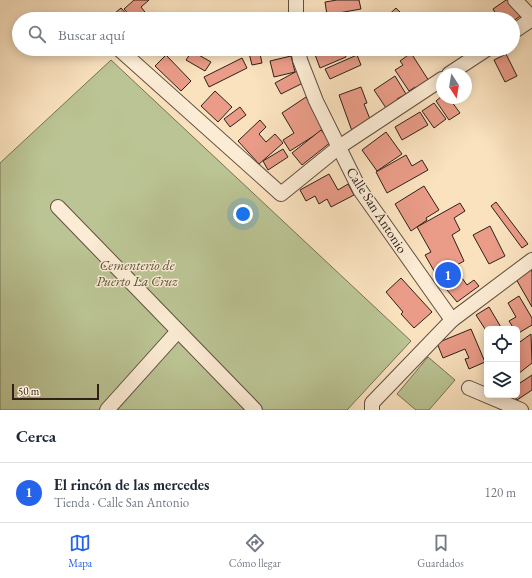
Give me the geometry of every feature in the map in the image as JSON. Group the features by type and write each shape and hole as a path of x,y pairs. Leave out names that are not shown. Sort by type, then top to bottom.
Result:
{"street":[{"path":"296,0 296,12"},
{"path":"515,0 532,18 520,27"},
{"path":"127,56 281,194 339,147 436,83"},
{"name":"Calle San Antonio","path":"299,56 316,101 360,190 452,320"},
{"path":"458,68 476,56"},
{"path":"58,207 255,410"},
{"path":"370,408 452,320 532,260"},
{"path":"107,410 178,331"},
{"path":"469,388 520,410"}],"green space":[{"name":"Cementerio de Puerto La Cruz","path":"111,60 411,341 347,410 0,410 0,163"},
{"path":"428,357 455,380 429,410 416,410 397,394"}],"building":[{"path":"134,0 149,0 141,7 145,12 127,12 124,9"},
{"path":"337,0 359,0 361,9 344,12 327,12 325,2"},
{"path":"506,0 512,0 520,12 495,12 493,9"},
{"path":"121,8 125,12 116,12"},
{"path":"396,8 400,12 392,12"},
{"path":"165,56 167,56 191,81 181,91 155,66"},
{"path":"189,56 201,56 211,62 205,71 186,60"},
{"path":"250,56 260,56 262,63 252,65"},
{"path":"291,56 295,72 274,77 270,61"},
{"path":"316,56 346,56 346,57 320,68"},
{"path":"355,56 357,56 361,65 330,79 325,69"},
{"path":"407,56 413,56 429,81 417,90 415,87 409,91 395,70 403,65 400,61"},
{"path":"502,56 507,56 517,76 505,82 494,60"},
{"path":"242,58 247,68 209,87 204,77"},
{"path":"299,70 305,82 281,94 275,83"},
{"path":"395,76 406,94 397,99 400,103 388,111 374,90"},
{"path":"361,87 367,103 364,104 372,124 352,131 339,95"},
{"path":"215,91 232,107 218,122 201,106"},
{"path":"306,97 326,128 290,151 283,140 294,133 282,113"},
{"path":"434,103 446,119 434,128 422,111"},
{"path":"438,104 453,104 460,113 449,120"},
{"path":"240,107 246,115 230,127 224,119"},
{"path":"420,112 428,125 402,140 395,127"},
{"path":"260,120 266,127 259,134 266,142 275,134 283,143 259,164 238,141"},
{"path":"321,130 331,142 302,165 292,153"},
{"path":"386,132 402,154 377,171 362,150"},
{"path":"283,149 288,157 268,170 263,161"},
{"path":"406,155 412,166 422,160 428,170 387,193 376,172"},
{"path":"329,174 338,190 348,184 354,195 331,207 327,199 319,204 315,196 306,201 300,190"},
{"path":"424,186 439,210 426,218 427,220 411,231 395,204"},
{"path":"496,202 528,244 522,248 491,206"},
{"path":"460,203 465,211 454,218 460,230 452,235 464,261 437,276 425,255 431,252 417,227"},
{"path":"490,226 505,256 489,264 473,235"},
{"path":"531,270 532,272 532,307 516,279"},
{"path":"401,278 432,312 414,328 401,314 403,312 386,292"},
{"path":"462,278 467,285 474,280 479,286 457,302 447,290"},
{"path":"519,296 532,318 532,325 520,332 520,326 512,326 509,321 516,317 508,303"},
{"path":"489,307 500,326 484,326 484,327 476,315"},
{"path":"471,329 484,362 469,369 465,359 469,358 465,349 443,358 437,343"},
{"path":"531,334 532,363 520,372 520,362 520,342"},
{"path":"532,375 532,390 520,398 520,383"}],"place":[{"name":"El rincón de las mercedes","path":"448,275"}]}
